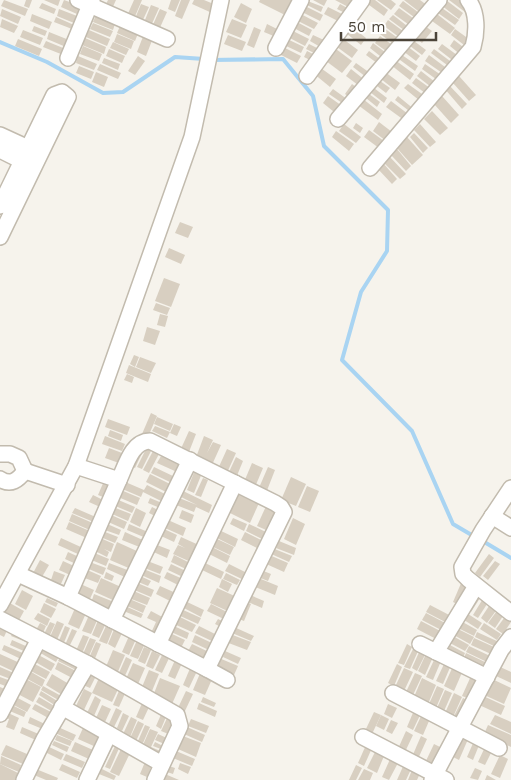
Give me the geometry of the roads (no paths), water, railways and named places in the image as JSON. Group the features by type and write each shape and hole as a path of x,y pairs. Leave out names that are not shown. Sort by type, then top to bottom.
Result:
{"street":[{"path":"276,48 301,0"},
{"path":"307,76 362,0"},
{"path":"338,119 439,0"},
{"path":"370,168 473,47 476,32 473,10 468,0"},
{"path":"0,605 76,466 192,137 205,82 219,1"},
{"path":"68,58 87,2 167,40"},
{"path":"0,134 31,157"},
{"path":"0,150 31,157"},
{"path":"0,206 31,157"},
{"path":"0,237 31,157"},
{"path":"68,597 119,480 136,446 142,441 150,441 235,483 281,507 284,512 207,669"},
{"path":"0,454 10,454 19,458 26,471 67,484"},
{"path":"112,620 190,460"},
{"path":"76,466 119,480"},
{"path":"0,479 6,482 15,481 26,471"},
{"path":"158,644 235,483"},
{"path":"511,488 483,530 462,567 463,574 511,613"},
{"path":"492,516 511,528"},
{"path":"18,574 68,597 227,680"},
{"path":"436,652 476,586"},
{"path":"0,619 88,664 177,715 180,726 154,780"},
{"path":"363,737 438,778 461,727 487,677 511,637"},
{"path":"0,714 39,639"},
{"path":"420,644 487,677"},
{"path":"24,780 62,707 88,664"},
{"path":"393,692 499,748"},
{"path":"62,707 162,764"},
{"path":"90,779 109,734"}],"waterway":[{"path":"0,42 47,62 103,93 123,92 175,57 204,59"},
{"path":"211,60 283,59 313,96 324,146 388,210 387,251 361,292 342,360 412,431 453,524 475,537"},
{"path":"481,540 511,558"}]}
